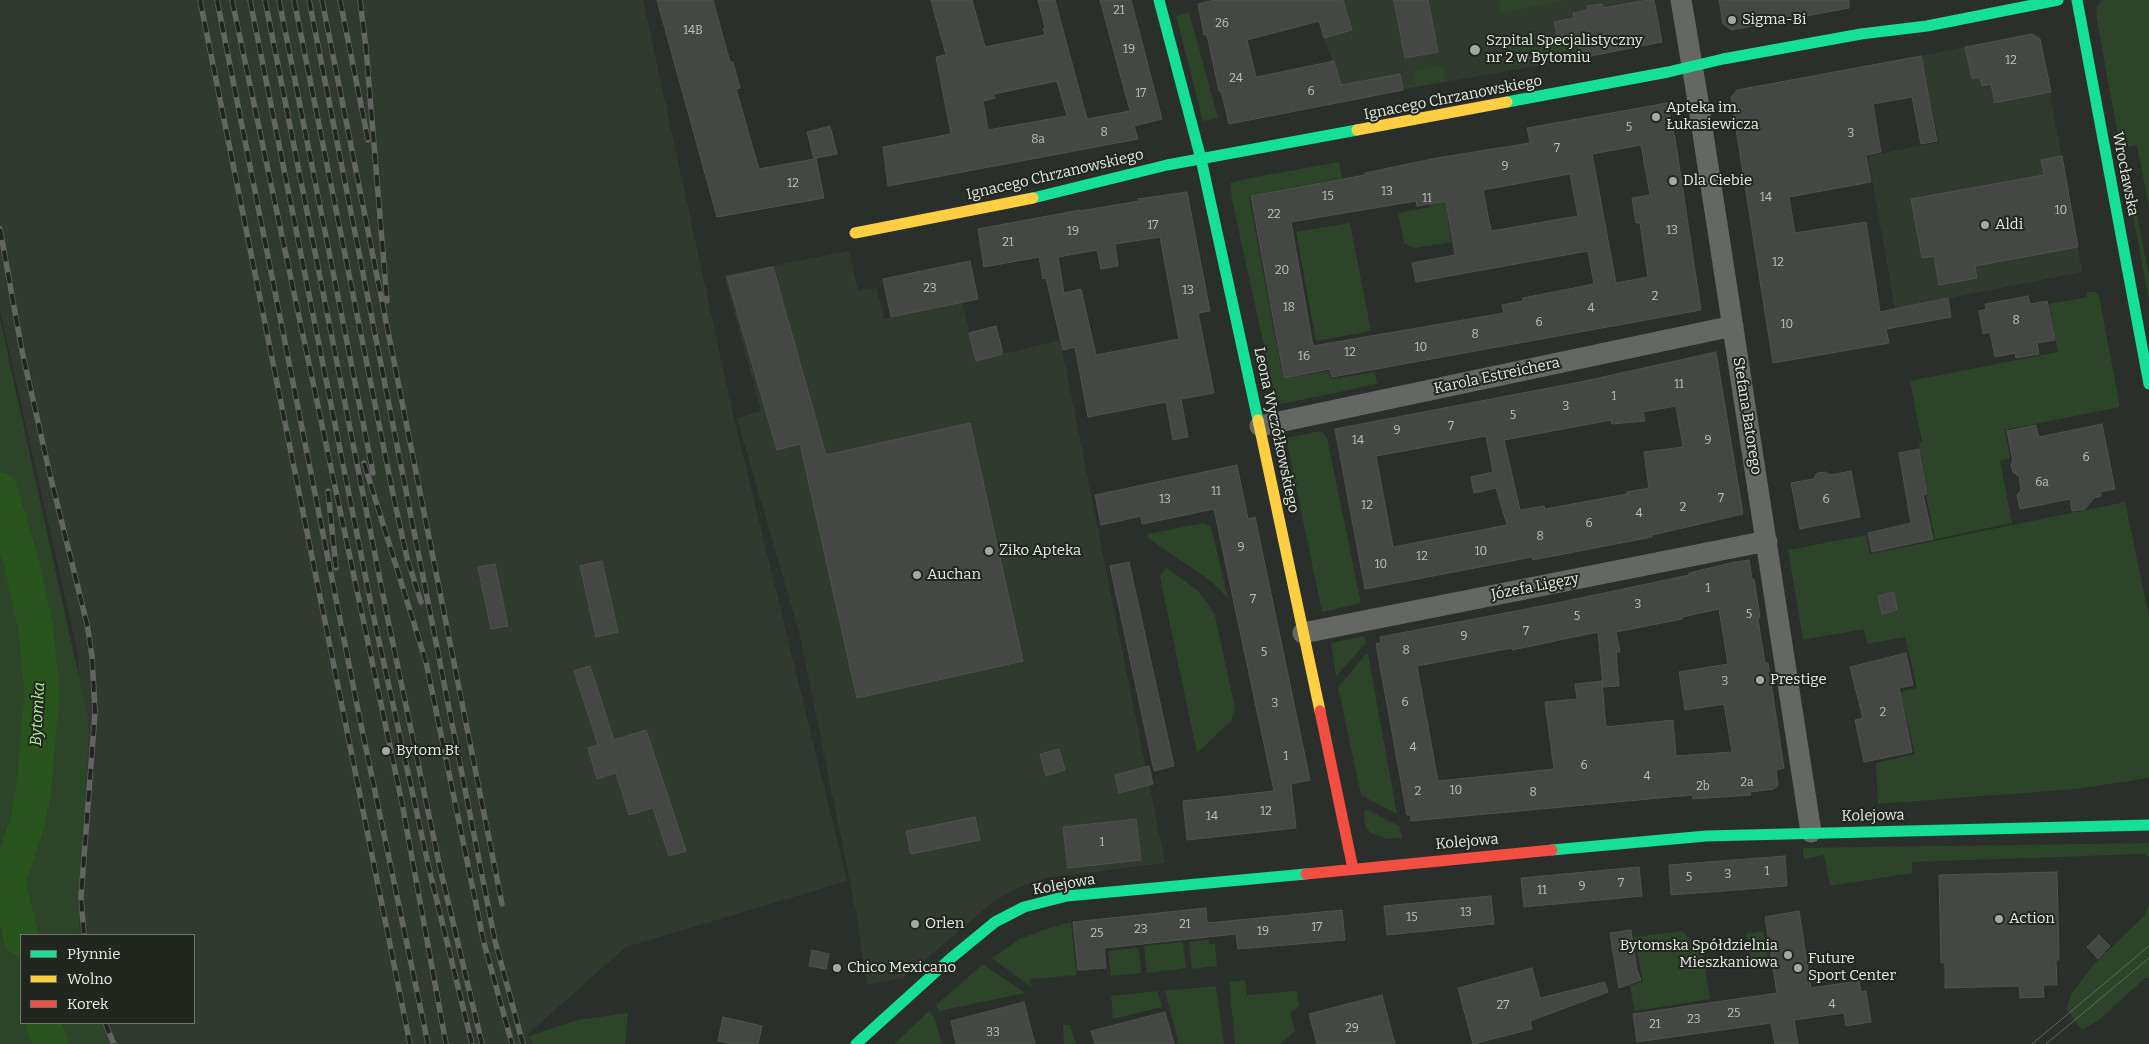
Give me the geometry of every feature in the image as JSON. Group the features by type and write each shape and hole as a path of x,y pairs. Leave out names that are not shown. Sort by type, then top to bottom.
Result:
{"street":[{"name":"Leona Wyczółkowskiego","path":"1159,0 1201,159 1260,426 1353,869"},
{"name":"Stefana Batorego","path":"1681,0 1811,832"},
{"name":"Ignacego Chrzanowskiego","path":"855,233 1035,198 1167,165 1861,34 1928,26 2021,9 2058,0"},
{"name":"Wrocławska","path":"2077,0 2149,384"},
{"name":"Karola Estreichera","path":"1260,426 1733,326"},
{"name":"Józefa Ligęzy","path":"1303,633 1767,541"},
{"name":"Kolejowa","path":"2134,824 2149,819"},
{"name":"Kolejowa","path":"856,1044 980,933 1009,914 1024,907 1067,896 1651,839 1811,832 2149,825"}],"shaded area":[{"path":"0,0 643,0 734,419 847,881 626,947 528,1034 531,1044 109,1044 96,1024 195,1024 195,934 67,934 78,766 79,659 0,311"},
{"name":"Szpital Specjalistyczny nr 2 w Bytomiu","path":"1313,0 1654,0 1662,42 1344,100 1341,85"},
{"path":"1965,47 1972,78 1980,77 1982,86 1991,84 1995,104 2050,93 2082,272 1895,309 1868,156 1939,142 1921,56"},
{"path":"849,251 858,290 876,287 884,319 962,302 976,361 1060,340 1165,863 1046,878 1017,888 993,902 903,978 867,985 856,912 800,636 737,418 761,411 724,275"}],"green space":[{"path":"1498,0 1568,0 1504,13 1500,11"},
{"path":"2102,0 2149,0 2149,208 2137,145 2122,148 2120,146 2096,16 2097,7"},
{"path":"1189,12 1218,118 1203,121 1176,16"},
{"path":"1556,37 1558,47 1575,44 1577,55 1510,66 1506,46"},
{"path":"1438,66 1444,70 1446,81 1404,89 1403,86 1415,84 1414,71"},
{"path":"1339,162 1342,178 1249,196 1283,379 1329,371 1331,379 1375,372 1377,384 1281,404 1275,396 1232,200 1230,183"},
{"path":"1449,199 1453,220 1448,222 1451,242 1414,248 1404,243 1398,213 1430,207 1429,202"},
{"path":"2132,211 2137,213 2149,276 2149,300"},
{"path":"1350,223 1371,331 1316,341 1296,232"},
{"path":"2087,292 2095,292 2099,296 2120,407 2005,430 2010,458 2000,461 2012,523 1935,539 1926,496 1928,495 1919,443 1922,442 1910,381 2058,352 2049,304 2087,297"},
{"path":"0,319 89,723 80,934 20,934 20,1024 103,1024 111,1044 0,1044"},
{"path":"1321,431 1327,438 1361,603 1322,612 1286,438"},
{"path":"2125,502 2149,616 2149,778 2076,789 1878,804 1876,763 1915,754 1900,692 1917,688 1905,637 1867,644 1864,629 1803,640 1788,550 1866,535 1870,554"},
{"path":"1204,523 1211,527 1228,598 1212,582 1148,538 1148,534"},
{"path":"1166,567 1198,591 1215,616 1235,708 1231,721 1197,753 1160,577"},
{"path":"1364,636 1366,643 1336,676 1331,643"},
{"path":"1366,654 1368,655 1397,814 1361,795 1338,687"},
{"path":"1366,809 1399,826 1402,838 1387,839 1370,833 1365,825 1364,813"},
{"path":"2149,843 2149,856 2145,854 1912,862 1912,873 1830,886 1824,855 1804,859 1803,848"},
{"path":"2149,904 2149,978 2145,978 2099,1020 2082,1030 2066,1009 2071,995 2093,965 2144,916"},
{"path":"1071,922 1077,975 1030,979 1031,987 992,958 1020,939"},
{"path":"1682,931 1703,952 1710,999 1635,1011 1630,986 1643,981 1634,937"},
{"path":"1763,931 1768,958 1751,962 1746,934"},
{"path":"1209,940 1209,944 1215,943 1217,966 1192,969 1189,942"},
{"path":"1183,942 1186,968 1147,973 1144,946"},
{"path":"1139,948 1141,973 1111,976 1108,951"},
{"path":"983,964 1025,993 939,1011 936,1005"},
{"path":"1245,980 1247,995 1297,991 1299,1006 1290,1013 1295,1031 1280,1044 1235,1044 1229,982"},
{"path":"1216,986 1224,1044 1176,1044 1178,1041 1165,991"},
{"path":"1157,991 1162,1007 1113,1019 1111,996"},
{"path":"929,1011 935,1019 942,1044 894,1044"},
{"path":"628,1013 625,1044 532,1044 529,1036 577,1020"},
{"path":"1063,1025 1070,1025 1076,1044 1064,1044"}],"building":[{"path":"657,0 713,0 730,62 733,62 740,88 736,89 759,169 814,159 807,132 830,126 837,154 816,158 824,198 717,217"},
{"path":"931,0 972,0 985,47 1045,35 1038,0 1055,0 1087,119 1130,111 1100,0 1131,0 1162,119 1134,126 1138,139 888,186 883,147 951,134 936,57 946,55","holes":["1057,81 1067,116 988,130 983,101 995,98 994,94"]},
{"path":"1214,0 1343,0 1352,30 1324,38 1319,21 1247,40 1256,77 1334,61 1341,85 1400,74 1403,90 1229,124 1221,91 1219,91 1207,35 1204,35 1198,4"},
{"path":"1394,0 1428,0 1438,52 1405,58"},
{"path":"1654,0 1662,42 1581,58 1578,40 1559,44 1554,22 1574,18 1573,13 1588,10 1587,6 1602,4 1603,8"},
{"path":"1719,0 1849,0 1849,8 1731,30 1723,24"},
{"path":"2032,34 2040,39 2051,92 1995,103 1991,84 1982,86 1980,77 1972,79 1965,47"},
{"path":"1921,56 1937,141 1921,144 1912,97 1873,104 1881,152 1866,155 1871,182 1789,197 1795,233 1866,222 1880,312 1948,298 1951,317 1886,329 1889,343 1773,363 1731,97 1737,90"},
{"path":"1667,103 1675,138 1701,310 1332,377 1330,369 1284,378 1251,196 1365,175 1365,173 1437,158 1530,143 1527,128","holes":["1641,145 1650,195 1632,198 1636,223 1640,223 1648,277 1616,283 1592,154","1570,174 1578,216 1491,231 1483,190","1416,201 1417,206 1446,201 1455,255 1412,263 1416,282 1588,251 1594,284 1523,298 1523,301 1502,305 1504,313 1313,346 1291,222"]},
{"name":"Aldi","path":"2062,156 2078,247 1975,266 1977,278 1939,285 1934,256 1922,258 1911,199 2044,175 2041,160"},
{"path":"1187,192 1210,311 1198,313 1214,393 1181,399 1188,437 1173,440 1166,402 1088,417 1075,347 1063,350 1046,278 1043,279 1039,257 984,267 978,229 1139,201 1138,199","holes":["1160,237 1179,339 1096,355 1081,289 1064,293 1058,257 1097,250 1101,269 1118,266 1115,244"]},
{"path":"970,261 978,299 891,317 883,279"},
{"name":"Auchan","path":"773,267 826,455 970,423 1023,661 857,698 800,444 777,450 727,277"},
{"path":"2028,296 2030,304 2047,301 2055,340 2037,343 2039,354 2016,358 2015,353 1995,357 1990,332 1983,334 1979,311 1986,309 1985,304"},
{"path":"996,326 1003,354 976,361 969,333"},
{"path":"1716,352 1743,514 1652,535 1652,537 1533,560 1532,557 1365,589 1335,429 1585,381","holes":["1676,406 1683,447 1644,452 1649,488 1627,492 1627,494 1545,509 1544,506 1520,510 1504,440 1611,420 1612,424 1645,421 1643,412","1486,436 1493,472 1471,477 1474,493 1496,488 1507,525 1393,547 1376,456"]},
{"path":"2102,424 2115,489 2100,492 2101,496 2094,498 2085,509 2072,511 2070,499 2020,509 2017,495 2021,490 2019,476 2013,472 2011,464 2013,461 2007,431 2036,425 2039,437"},
{"path":"1919,449 1927,494 1923,495 1933,539 1872,552 1868,533 1911,523 1899,453"},
{"path":"1237,465 1248,519 1255,517 1310,780 1291,784 1296,828 1187,840 1183,801 1274,791 1214,509 1142,524 1141,516 1101,525 1095,495"},
{"path":"1851,471 1860,517 1800,529 1791,483 1813,479 1817,473 1825,472 1830,475"},
{"path":"1749,560 1752,579 1754,579 1760,617 1758,618 1761,639 1765,663 1768,663 1784,768 1776,770 1778,785 1774,789 1750,792 1751,795 1693,799 1692,795 1411,821 1411,815 1407,815 1376,644 1381,643 1380,637 1552,604 1689,575 1689,573","holes":["1719,609 1728,664 1679,672 1685,710 1724,704 1732,752 1676,756 1673,720 1606,727 1602,681 1575,684 1577,699 1545,702 1554,769 1438,781 1417,666 1512,648 1512,650 1598,632 1603,687 1619,686 1616,652 1620,652 1616,632 1682,619 1682,617"]},
{"path":"602,561 618,632 596,637 580,566"},
{"path":"1129,562 1174,766 1154,771 1110,566"},
{"path":"495,564 508,626 491,629 478,567"},
{"path":"1894,592 1897,610 1882,614 1878,596"},
{"path":"1906,653 1913,685 1899,688 1912,752 1864,762 1855,720 1863,718 1850,667"},
{"path":"590,666 614,740 646,730 686,851 669,856 653,808 629,815 616,773 597,779 588,748 598,745 574,671"},
{"path":"1059,749 1065,770 1046,776 1040,754"},
{"path":"1149,766 1153,784 1119,793 1115,775"},
{"path":"975,817 980,840 911,854 906,831"},
{"path":"1136,819 1141,860 1068,868 1063,827"},
{"path":"1785,856 1787,886 1671,895 1669,865"},
{"path":"1639,867 1642,896 1524,907 1521,878"},
{"name":"Action","path":"2057,872 2059,960 2056,960 2057,985 2043,985 2044,997 2020,998 2019,986 1945,988 1945,963 1941,963 1939,875"},
{"path":"1491,896 1494,924 1387,935 1384,906"},
{"path":"1206,908 1207,923 1342,910 1345,940 1238,949 1236,934 1104,948 1106,968 1078,970 1073,922"},
{"path":"1799,911 1811,988 1859,981 1861,992 1866,991 1871,1022 1846,1026 1844,1013 1794,1020 1798,1044 1775,1044 1771,1023 1637,1042 1633,1014 1777,993 1765,917"},
{"path":"1631,930 1637,970 1641,980 1619,988 1610,933"},
{"path":"2099,935 2110,946 2098,959 2087,947"},
{"path":"812,950 829,954 826,969 809,966"},
{"path":"1532,968 1540,998 1605,982 1608,992 1530,1021 1532,1029 1473,1044 1458,988"},
{"path":"1382,995 1395,1044 1317,1044 1309,1014"},
{"path":"1024,1002 1035,1044 956,1044 951,1021"},
{"path":"1165,1012 1174,1044 1095,1044 1091,1031"},
{"path":"723,1017 762,1026 758,1044 732,1044 718,1041"}],"waterway":[{"name":"Bytomka","path":"0,490 22,565 36,629 42,694 33,795 27,823 8,882 20,934"},
{"name":"Bytomka","path":"43,1024 51,1044"}],"tram line":[{"path":"2032,1044 2149,946"},
{"path":"2046,1044 2149,958"}],"railway":[{"path":"200,0 410,1044"},
{"path":"217,0 360,720 428,1044"},
{"path":"232,0 402,803 446,1044"},
{"path":"250,0 373,614 431,877 472,1044"},
{"path":"265,0 388,620 440,868 482,1044"},
{"path":"279,0 373,473"},
{"path":"294,0 394,499 407,558 421,602"},
{"path":"309,0 495,941 523,1044"},
{"path":"322,0 502,904"},
{"path":"340,0 368,140"},
{"path":"360,0 366,48 387,301"},
{"path":"0,229 22,351 87,624 92,656 95,712 81,897 84,934"},
{"path":"364,463 426,662 484,943 512,1044"},
{"path":"328,491 336,568"},
{"path":"105,1024 114,1044"}],"traffic: fast":[{"path":"1159,0 1201,159 1258,420"},
{"path":"1507,102 1668,72 1723,59 1861,34 1927,26 2058,0"},
{"path":"2077,0 2149,384"},
{"path":"1033,198 1167,165 1357,130"},
{"path":"1552,850 1706,836 2149,825"},
{"path":"856,1044 950,959 995,922 1024,907 1067,896 1306,874"}],"traffic: slow":[{"path":"1357,130 1507,102"},
{"path":"855,233 1033,198"},
{"path":"1258,420 1320,711"}],"traffic: jam":[{"path":"1320,711 1353,869"},
{"path":"1306,874 1552,850"}],"place":[{"name":"Sigma-Bi","path":"1732,20"},
{"name":"Szpital Specjalistyczny nr 2 w Bytomiu","path":"1475,50"},
{"name":"Apteka im. Łukasiewicza","path":"1656,117"},
{"name":"Dla Ciebie","path":"1673,181"},
{"name":"Aldi","path":"1985,225"},
{"name":"Ziko Apteka","path":"989,551"},
{"name":"Auchan","path":"917,575"},
{"name":"Prestige","path":"1760,680"},
{"name":"Bytom Bt","path":"386,751"},
{"name":"Action","path":"1999,919"},
{"name":"Orlen","path":"915,924"},
{"name":"Bytomska Spółdzielnia Mieszkaniowa","path":"1788,955"},
{"name":"Chico Mexicano","path":"837,968"},
{"name":"Future Sport Center","path":"1798,968"}]}
